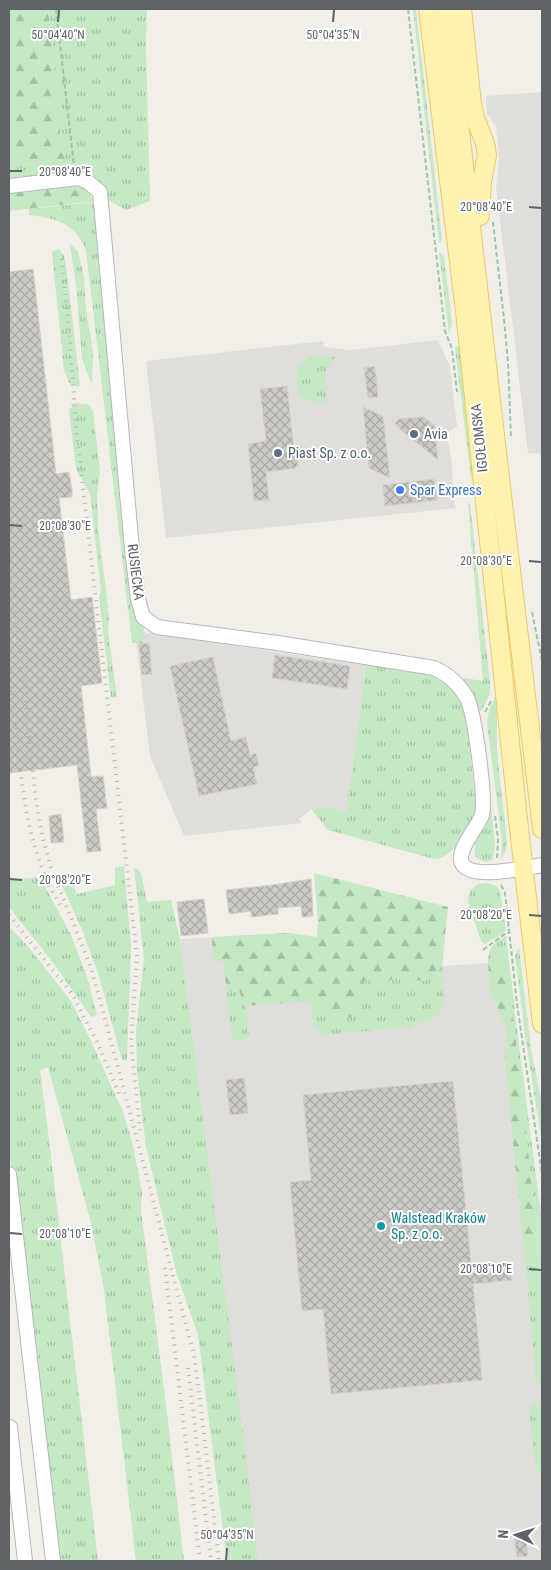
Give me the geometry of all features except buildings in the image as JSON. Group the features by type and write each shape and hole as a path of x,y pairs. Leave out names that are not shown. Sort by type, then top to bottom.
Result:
{"main road":[{"name":"IGOŁOMSKA","path":"428,9 467,330 542,1024"},
{"name":"IGOŁOMSKA","path":"446,9 542,828"},
{"path":"462,9 472,104 475,118 485,143 487,156 480,200 478,274"}],"street":[{"path":"9,186 78,178"},
{"name":"RUSIECKA","path":"78,178 88,182 100,192 132,549 142,617 157,627 312,648 434,668 445,673 462,691 472,712 484,799 482,816 465,844 461,854 461,863 466,868 477,872 524,868"},
{"path":"524,868 542,865"},
{"path":"9,1174 53,1561"},
{"path":"10,1427 11,1455 25,1561"}],"path":[{"path":"56,9 74,165 78,178"},
{"path":"408,9 444,331 452,349"},
{"path":"493,220 508,362 511,437"},
{"path":"531,607 542,661"},
{"path":"484,716 492,697"},
{"path":"495,811 498,840 497,864"},
{"path":"499,883 503,886 505,893 521,1033 542,1174"},
{"path":"483,950 506,933 509,933"}],"shaded area":[{"path":"542,92 542,454 528,453 496,187 499,158 496,126 487,114 486,96"},
{"path":"438,340 450,367 457,426 447,433 456,508 166,538 146,361 323,341 324,347 351,350"},
{"path":"135,631 366,665 346,813 329,806 311,809 299,819 302,823 184,836 150,756"},
{"path":"288,933 442,955 442,966 507,962 542,1281 542,1561 257,1561 180,939"}],"green space":[{"path":"9,9 48,9 63,160 9,166"},
{"path":"48,9 147,9 146,46 150,201 126,210 106,199 98,186 9,182 9,166 63,160"},
{"path":"413,9 416,9 442,239 439,244"},
{"path":"67,183 86,189 95,202 9,211 9,190"},
{"path":"95,202 139,615 144,628 143,643 132,643 86,250 76,233 66,225 48,218 29,215 29,209"},
{"path":"70,244 78,251 84,277 86,309 93,352 92,385 82,359 76,285"},
{"path":"59,249 64,256 67,272 80,385 78,387 69,383 64,370 52,252"},
{"path":"439,252 444,256 452,323 449,333"},
{"path":"460,344 475,478 471,478 455,348"},
{"path":"317,355 336,357 327,372 327,402 319,404 300,397 297,383 300,366 304,361"},
{"path":"71,403 88,404 93,411 100,471 97,495 98,527 109,616 108,631 117,697 111,698 99,597 101,590 90,494 76,469 69,409 72,408"},
{"path":"468,502 470,504 490,683 490,694 482,710 478,711 472,695 463,681 464,678 483,681"},
{"path":"366,665 426,673 445,683 462,703 466,715 476,806 471,822 461,839 448,854 441,858 434,859 328,830 311,809 329,806 346,813"},
{"path":"495,697 497,697 497,751 507,843 506,851 501,859 502,840 487,724 489,710"},
{"path":"490,806 495,844 493,860 485,862 476,858 474,852 476,845 473,843 486,822"},
{"path":"124,866 131,947 127,1061 122,1060 99,976 82,930 57,874 68,873 77,894 115,885 115,868"},
{"path":"134,867 141,873 147,902 171,900 180,939 258,1561 227,1561 198,1335 177,1275 146,1147 137,1072 136,1030 144,959"},
{"path":"314,873 448,907 442,966 425,981 393,978 381,988 372,980 364,981 351,1018 321,1014 314,1001 244,1006 239,989 226,985 224,962 213,960 212,937 288,933 317,937 318,921"},
{"path":"40,877 71,935 88,980 97,1015 91,1017 54,964 9,907 9,880"},
{"path":"479,884 491,884 500,890 506,931 485,944 481,941 468,901 471,890"},
{"path":"9,927 27,945 71,1001 123,1112 132,1141 142,1191 141,1210 184,1561 136,1561 104,1290 91,1223 48,1067 40,1070 98,1561 56,1561 9,1149"},
{"path":"506,936 514,1013 542,1222 542,1388 536,1378 524,1251 539,1249 507,962 488,963 492,947"},
{"path":"519,948 531,1048 542,1105 542,1144 515,955"},
{"path":"507,962 539,1249 524,1251 504,1051 508,1050 506,1027 490,991 488,963"},
{"path":"442,966 443,1002 438,1015 430,1020 413,1023 413,1027 323,1035 314,1027 311,1001 364,981 393,978 425,981"},
{"path":"226,985 239,989 244,1006 246,1006 249,1035 242,1042 235,1041 231,1035"},
{"path":"542,1400 541,1476 536,1470 529,1413 537,1401"}],"railway":[{"path":"62,259 76,427 137,956 131,1042 140,1130"},
{"path":"9,555 36,800 42,835 51,868 89,962 99,996 194,1355 219,1561"},
{"path":"9,666 21,778 31,834 43,870 60,905"},
{"path":"9,915 72,994 99,1046 119,1094"},
{"path":"165,1268 200,1561"},
{"path":"188,1368 211,1561"}],"place":[{"name":"Avia","path":"414,434"},
{"name":"Piast Sp. z o.o.","path":"278,453"},
{"name":"Spar Express","path":"400,490"},
{"name":"Walstead Kraków Sp. z o.o.","path":"381,1226"}]}
